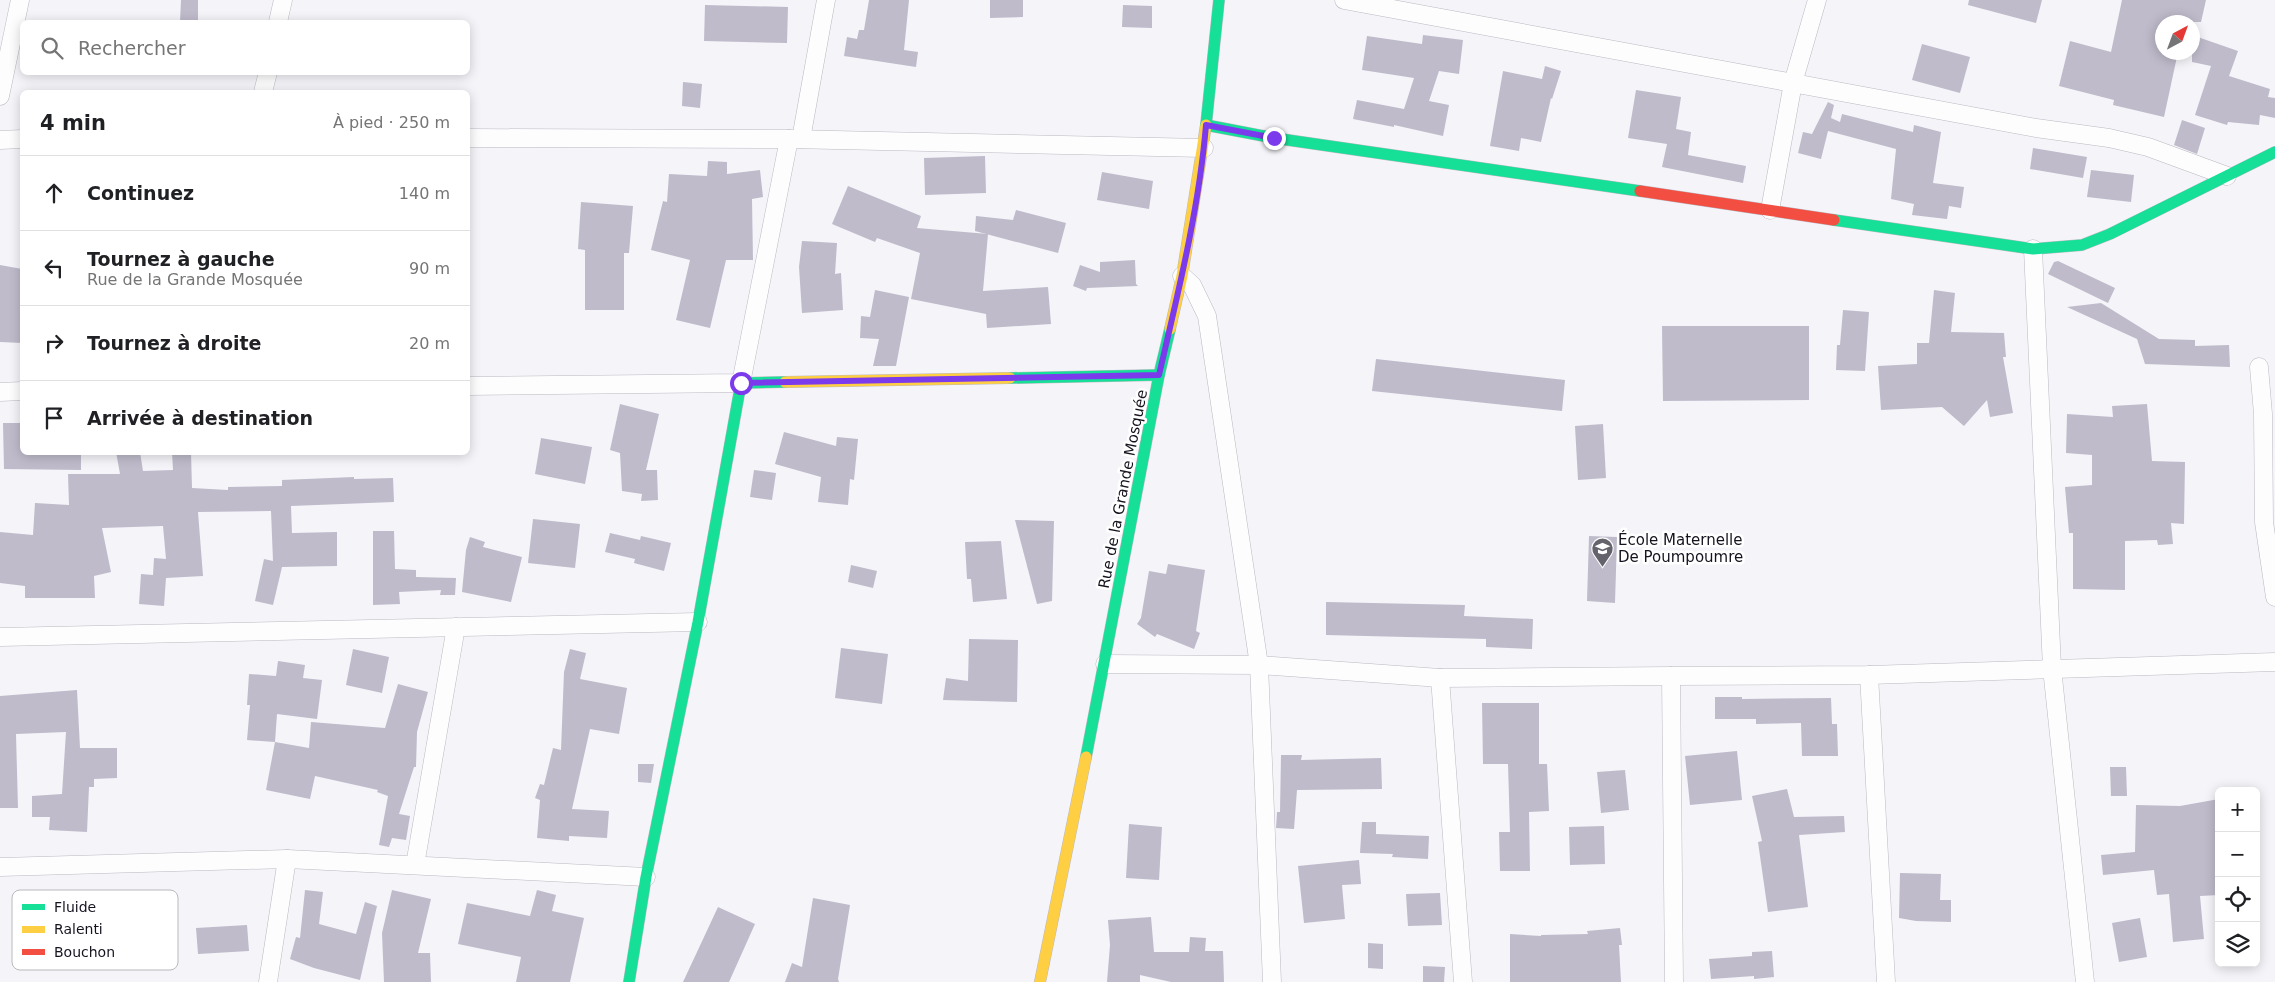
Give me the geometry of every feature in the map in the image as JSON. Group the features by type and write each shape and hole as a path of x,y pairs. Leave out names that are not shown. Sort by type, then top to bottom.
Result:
{"street":[{"path":"0,96 20,0"},
{"path":"278,20 283,0"},
{"path":"629,982 646,877 698,622 741,383 826,0"},
{"name":"Rue de la Grande Mosquée","path":"1040,982 1105,664 1159,375 1182,276 1204,148 1219,0"},
{"path":"1344,0 2036,128 2108,138 2148,146 2227,176"},
{"path":"1770,210 1793,83 1817,0"},
{"path":"264,90 267,75"},
{"path":"1206,125 1284,140 2034,249 2082,244 2128,225 2275,152"},
{"path":"470,138 795,139 1204,148"},
{"path":"0,140 20,139"},
{"path":"2034,249 2052,668 2085,982"},
{"path":"1182,276 1192,285 1207,316 1259,665 1272,982"},
{"path":"2259,367 2263,414 2264,522 2275,597"},
{"path":"470,386 1159,375"},
{"path":"0,392 20,392"},
{"path":"0,637 698,622"},
{"path":"415,865 456,627"},
{"path":"1105,664 1259,665 1440,678 1869,675 2275,662"},
{"path":"1869,675 1886,982"},
{"path":"1670,676 1674,982"},
{"path":"1440,678 1463,982"},
{"path":"0,867 287,859 646,877"},
{"path":"268,982 287,859"}],"building":[{"path":"181,0 198,0 198,20 180,20"},
{"path":"869,0 909,0 904,50 918,52 916,67 844,56 847,37 857,39 859,30 864,30"},
{"path":"990,0 1023,0 1023,17 990,18"},
{"path":"1969,0 2042,0 2036,23 1968,5"},
{"path":"2122,0 2206,0 2201,22 2200,15 2155,15 2155,60 2176,60 2164,117 2113,105 2114,100 2059,86 2070,41 2111,52"},
{"path":"705,5 788,7 787,43 704,41"},
{"path":"1123,5 1152,6 1152,28 1122,27"},
{"path":"1423,35 1463,40 1459,74 1439,71 1429,101 1449,105 1443,136 1394,125 1394,127 1353,119 1357,100 1404,109 1414,78 1362,70 1367,36 1422,44"},
{"path":"2200,38 2238,51 2229,76 2270,89 2268,97 2275,98 2275,118 2260,115 2259,125 2228,122 2227,125 2195,115 2211,66 2192,62 2192,60 2200,60"},
{"path":"1922,44 1970,57 1960,93 1912,80"},
{"path":"1545,66 1561,71 1551,98 1541,142 1521,138 1519,151 1490,146 1503,71 1542,79"},
{"path":"683,82 702,84 700,108 682,106"},
{"path":"1636,90 1681,97 1676,129 1691,132 1688,155 1746,166 1743,183 1662,167 1667,144 1628,138"},
{"path":"1828,102 1834,105 1831,118 1840,122 1842,114 1913,132 1914,125 1941,132 1933,183 1964,187 1961,208 1949,206 1947,219 1912,215 1914,204 1891,199 1896,149 1828,131 1821,159 1798,153 1803,132 1812,134"},
{"path":"2182,120 2205,128 2197,154 2174,145"},
{"path":"2033,148 2087,157 2083,178 2030,169"},
{"path":"985,156 986,193 925,195 924,158"},
{"path":"708,161 727,162 727,174 760,170 763,197 752,199 753,260 726,260 710,328 676,320 690,260 651,250 663,201 667,202 669,174 707,176"},
{"path":"2091,170 2134,175 2131,202 2087,197"},
{"path":"1102,172 1153,181 1149,209 1097,200"},
{"path":"848,186 921,216 917,228 988,234 983,291 1048,287 1051,324 987,328 986,314 911,299 920,253 877,238 875,242 832,224"},
{"path":"581,202 633,206 629,253 624,253 624,310 585,310 585,250 578,249"},
{"path":"1016,210 1066,223 1058,253 975,231 976,216 1013,220"},
{"path":"802,241 837,243 835,274 841,273 843,310 802,313 799,267"},
{"path":"1135,260 1136,284 1138,286 1087,288 1086,291 1073,286 1080,265 1100,272 1100,262"},
{"path":"2058,261 2115,288 2108,303 2048,274 2054,262"},
{"path":"0,265 20,269 20,343 0,342"},
{"path":"875,290 909,297 896,366 873,366 879,339 860,338 861,316 870,317"},
{"path":"1934,290 1955,293 1951,332 2004,333 2006,357 2003,357 2013,413 1990,417 1987,400 1964,426 1942,407 1881,410 1878,366 1917,364 1917,343 1929,343"},
{"path":"2101,303 2159,339 2195,340 2195,346 2229,345 2230,367 2145,364 2137,339 2067,307"},
{"path":"1843,310 1869,312 1865,371 1836,370 1837,345 1840,345"},
{"path":"1662,326 1809,326 1809,400 1663,401"},
{"path":"1376,359 1565,380 1562,411 1372,391"},
{"path":"620,404 659,414 646,470 657,470 658,500 641,501 642,494 622,491 620,453 610,450"},
{"path":"2147,404 2152,461 2185,462 2184,524 2171,523 2173,544 2158,545 2157,540 2125,541 2125,590 2073,589 2073,533 2069,533 2065,487 2092,485 2092,455 2066,453 2067,414 2113,417 2112,406"},
{"path":"3,423 20,423 20,455 81,455 81,470 4,469"},
{"path":"1603,424 1606,478 1578,480 1575,426"},
{"path":"784,432 836,446 837,437 858,439 854,480 850,479 848,505 818,502 821,477 775,464"},
{"path":"541,438 592,447 585,484 535,474"},
{"path":"117,455 140,455 143,471 173,470 172,455 191,455 192,488 228,490 228,487 282,486 282,480 354,477 354,479 393,478 394,502 291,506 292,533 337,532 337,566 282,567 273,605 255,601 264,559 273,561 271,511 198,512 203,576 166,578 164,606 139,604 141,574 153,575 154,558 166,559 163,526 102,528 111,572 94,576 95,598 25,598 25,586 0,583 0,532 33,535 35,503 69,505 68,474 120,474"},
{"path":"754,470 776,473 772,500 750,497"},
{"path":"533,519 580,524 575,568 528,563"},
{"path":"1015,520 1054,521 1052,601 1037,604"},
{"path":"373,531 394,531 395,569 416,570 416,577 456,578 455,595 440,595 441,590 399,592 400,604 373,605"},
{"path":"610,533 640,540 641,536 671,543 664,571 634,563 635,559 605,552"},
{"path":"1589,536 1617,537 1615,603 1587,601"},
{"path":"470,537 485,542 483,547 522,557 511,602 462,592 466,550"},
{"path":"1001,541 1007,599 973,602 971,579 967,579 965,542"},
{"path":"1168,564 1205,570 1196,631 1200,633 1194,649 1157,634 1155,637 1137,624 1141,618 1149,571 1166,574"},
{"path":"851,565 877,571 873,588 848,582"},
{"path":"1326,602 1465,605 1464,616 1533,619 1532,649 1486,647 1486,639 1326,635"},
{"path":"969,639 1018,640 1017,702 943,700 946,678 968,681"},
{"path":"841,648 888,654 882,704 835,698"},
{"path":"353,649 389,657 382,693 346,685"},
{"path":"570,649 586,653 580,679 627,688 619,734 590,729 572,809 609,811 607,838 569,836 569,841 537,838 540,800 535,798 540,784 544,785 553,748 561,750 564,672"},
{"path":"278,661 305,665 303,678 322,680 317,719 277,714 275,742 247,740 250,705 247,705 249,674 276,676"},
{"path":"398,684 428,692 417,732 416,767 414,767 399,814 410,816 406,840 392,838 389,847 379,845 388,796 377,792 378,790 315,776 310,799 266,790 275,742 309,748 311,722 385,728"},
{"path":"77,690 80,748 117,748 117,778 94,779 94,787 89,787 87,832 49,830 50,817 32,817 32,796 62,794 66,732 16,734 18,808 0,808 0,696"},
{"path":"1715,697 1742,697 1742,699 1831,698 1832,724 1837,724 1838,756 1802,756 1801,723 1756,724 1756,719 1715,719"},
{"path":"1482,703 1539,703 1539,764 1547,764 1549,811 1529,812 1530,871 1500,871 1499,832 1510,832 1508,764 1483,764"},
{"path":"1737,751 1742,800 1690,805 1685,756"},
{"path":"1281,755 1302,755 1301,760 1381,758 1382,789 1297,790 1294,829 1276,828 1277,812 1280,812"},
{"path":"638,764 654,764 651,783 638,782"},
{"path":"2110,767 2126,767 2127,796 2111,796"},
{"path":"1625,770 1629,810 1601,813 1597,772"},
{"path":"1787,789 1794,817 1844,816 1845,832 1799,835 1808,907 1768,912 1758,842 1762,841 1752,796"},
{"path":"2215,800 2215,895 2200,896 2204,939 2173,942 2169,894 2157,895 2154,870 2103,875 2101,855 2135,852 2136,805 2180,806"},
{"path":"1362,822 1376,822 1376,834 1429,836 1428,859 1392,857 1393,854 1360,853"},
{"path":"1129,824 1162,827 1159,880 1126,878"},
{"path":"1604,826 1605,864 1570,865 1569,827"},
{"path":"1359,860 1361,884 1342,885 1345,919 1304,923 1298,866"},
{"path":"1900,873 1941,874 1940,900 1951,900 1951,922 1916,921 1899,918"},
{"path":"305,890 323,892 319,924 356,934 365,902 377,906 360,980 314,968 290,959 296,937 300,938"},
{"path":"392,890 431,899 418,953 430,953 431,982 384,982 382,933"},
{"path":"537,890 556,895 552,911 584,918 570,982 516,982 521,957 458,944 467,903 530,916"},
{"path":"1440,893 1442,925 1408,926 1406,894"},
{"path":"813,898 850,905 839,982 785,982 792,963 802,967"},
{"path":"718,907 755,924 729,982 683,982"},
{"path":"1151,917 1154,952 1189,952 1190,937 1206,938 1205,951 1223,951 1224,982 1171,982 1140,975 1140,982 1107,982 1110,945 1108,920"},
{"path":"2140,918 2147,957 2119,962 2112,923"},
{"path":"247,925 249,951 198,954 196,928"},
{"path":"1620,928 1622,945 1619,945 1621,982 1510,982 1510,934 1541,936 1588,934 1587,931"},
{"path":"1368,943 1383,944 1383,969 1368,968"},
{"path":"1772,951 1774,977 1754,979 1754,976 1711,979 1709,959 1752,956 1752,952"},
{"path":"1423,966 1445,967 1444,982 1423,982"}],"traffic: fast":[{"path":"1206,125 1219,0"},
{"path":"1206,125 1274,138 1640,191"},
{"path":"1834,220 2033,249 2082,245 2110,234 2275,152"},
{"path":"1086,757 1159,375 1170,329"},
{"path":"1010,378 1159,375"},
{"path":"629,982 646,877 698,622 741,383 785,382"}],"traffic: slow":[{"path":"1170,329 1182,276 1206,125"},
{"path":"785,382 1010,378"},
{"path":"1040,982 1086,757"}],"traffic: jam":[{"path":"1640,191 1834,220"}],"place":[{"name":"École Maternelle De Poumpoumre","path":"1602,568"}],"route":[{"path":"741,383 1159,375 1182,276 1204,148 1206,125 1274,138"}]}
